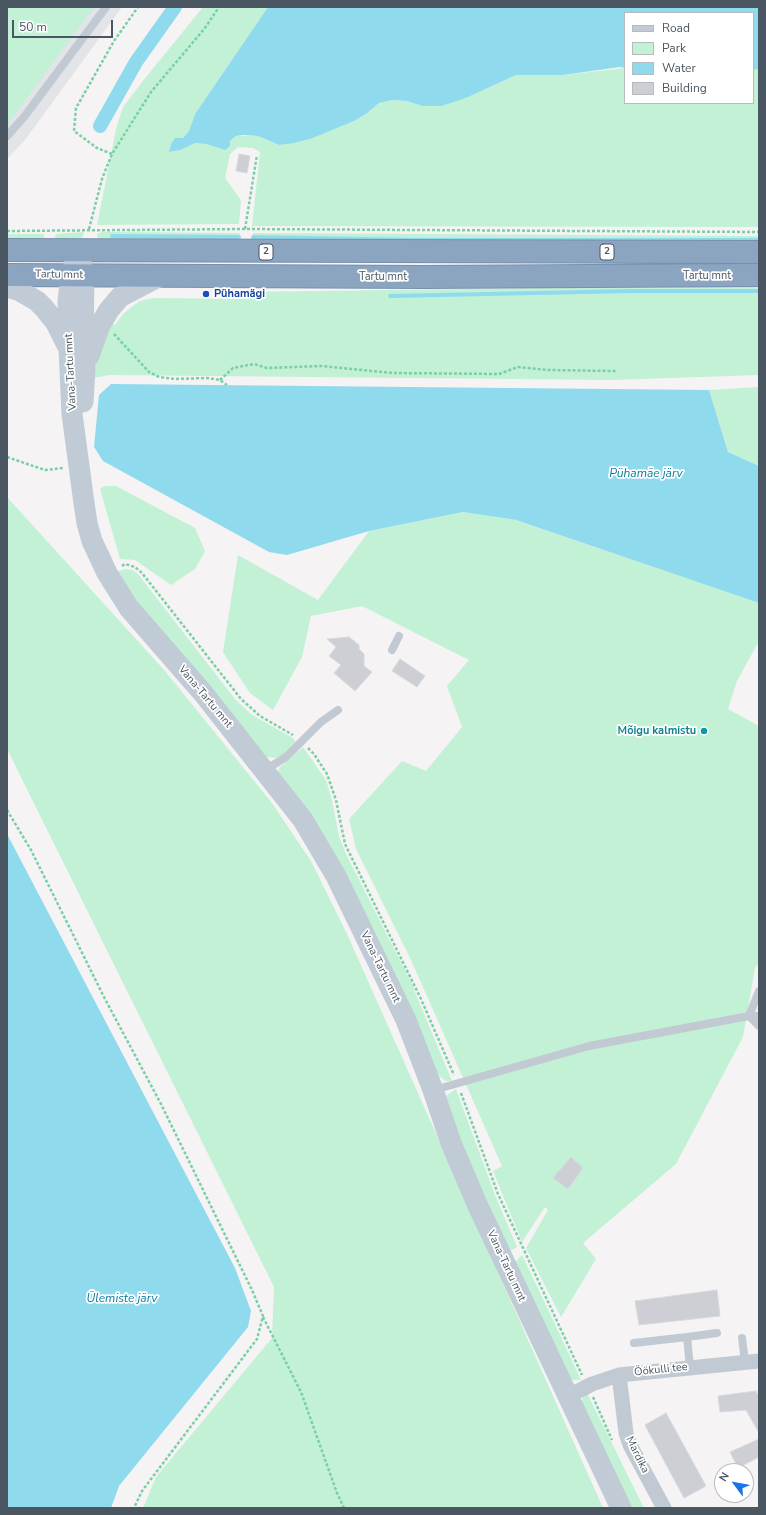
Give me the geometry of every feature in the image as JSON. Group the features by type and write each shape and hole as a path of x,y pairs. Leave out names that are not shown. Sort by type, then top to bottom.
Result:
{"highway":[{"name":"2","path":"7,250 245,252 759,252"},
{"name":"Tartu mnt","path":"7,275 423,277 759,276"}],"street":[{"path":"78,251 78,276"},
{"name":"Vana-Tartu mnt","path":"78,276 68,301 72,414 87,523 92,541 118,593 129,608 203,693 265,770 303,820 336,876 406,1020 433,1090 451,1143 477,1204 567,1397 621,1508"},
{"name":"Vana-Tartu mnt","path":"78,276 85,368 80,468"},
{"path":"85,368 91,346 100,325 109,310 120,297 160,276"},
{"path":"7,287 18,290 37,300 50,313 61,331 69,349"},
{"name":"Öökulli tee","path":"567,1397 601,1380 619,1375 752,1361"},
{"name":"Mardika","path":"619,1375 626,1433 630,1445 664,1508"}],"lane":[{"path":"7,136 24,117 106,7"},
{"path":"392,650 399,636"},
{"path":"265,770 286,757 321,722 338,710"},
{"path":"749,1016 759,991"},
{"path":"433,1090 466,1082 589,1046 749,1016 759,1016"},
{"path":"749,1016 759,1026"},
{"path":"634,1343 717,1333"},
{"path":"686,1337 690,1367"},
{"path":"742,1338 752,1361"}],"path":[{"path":"112,154 97,148 74,131 76,108 114,41 138,7"},
{"path":"78,251 90,229 102,179 112,154 151,92 205,28 219,7"},
{"path":"245,252 245,229 257,155"},
{"path":"7,230 245,229 759,232"},
{"path":"113,328 113,333 149,372 159,377 175,379 207,378 220,380 227,385"},
{"path":"220,380 233,368 254,364 267,368 321,366 393,372 499,374 518,368 616,371"},
{"path":"7,457 45,470"},
{"path":"7,810 31,850 105,999 161,1104 242,1269 263,1316 301,1392 337,1493 344,1508"},
{"path":"134,1508 142,1492 257,1339 263,1316"}],"shaded area":[{"path":"7,7 122,7 25,140 7,159"}],"green space":[{"path":"7,7 94,7 7,125"},
{"path":"203,7 268,7 195,114 189,131 183,138 171,144 170,152 181,150 195,143 206,144 225,150 230,141 236,136 258,136 279,145 313,138 354,121 366,114 379,103 392,100 407,101 422,106 442,106 466,98 516,75 563,75 624,68 624,104 754,104 754,70 759,69 759,227 252,226 260,152 253,148 238,147 230,154 225,178 241,200 239,224 97,225 116,129 123,107"},
{"path":"84,232 82,238 78,240 55,241 55,236 57,234"},
{"path":"102,232 240,233 238,240 101,239 97,237 97,234"},
{"path":"253,233 759,236 759,243 254,242"},
{"path":"7,234 43,234 46,241 7,241"},
{"path":"759,285 759,375 612,380 110,375 93,378 96,358 109,321 115,325 123,314 134,305 140,301 154,298 240,299 241,292"},
{"path":"759,387 759,466 728,452 709,390"},
{"path":"105,486 116,486 195,528 205,551 195,569 171,585 135,560 120,559 100,489"},
{"path":"7,497 165,671 272,803 311,861 347,934 603,1508 143,1508 156,1477 272,1338 274,1287 7,749"},
{"path":"463,512 516,520 759,603 759,641 737,681 728,709 759,726 759,963 755,968 743,1037 676,1164 583,1243 596,1259 561,1317 526,1248 548,1210 545,1207 522,1242 493,1171 502,1166 411,960 356,849 349,819 402,761 426,771 462,727 447,686 469,660 362,606 311,616 302,657 273,710 250,693 223,652 238,555 318,600 369,531"},
{"path":"125,569 133,570 138,574 235,699 252,715 293,738 295,742 282,756 275,758 266,757 138,606 116,572"},
{"path":"303,747 326,780 332,800 339,836 346,854 410,980 452,1081 446,1081 436,1074 278,772 279,768"},
{"path":"456,1089 495,1195 517,1247 512,1250 509,1249 460,1143 446,1096"},
{"path":"522,1255 581,1380 572,1380 515,1267 516,1261"},
{"path":"587,1393 644,1508 629,1508 581,1403"}],"water":[{"path":"268,7 759,7 759,69 754,70 754,12 624,12 624,68 620,67 563,75 516,75 466,98 442,106 422,106 407,101 392,100 379,103 366,114 354,121 313,138 294,143 279,145 258,136 243,135 236,136 230,141 230,146 225,150 206,144 195,143 181,150 169,152 171,144 175,138 183,138 189,131 195,114"},
{"name":"Pühamäe järv","path":"111,384 709,390 728,452 759,466 759,603 516,520 463,512 369,531 287,555 269,552 103,461 94,447 99,395"},
{"name":"Ülemiste järv","path":"7,834 235,1268 251,1311 248,1327 119,1486 111,1508 7,1508"}],"building":[{"path":"239,154 250,156 247,173 236,171"},
{"path":"349,637 359,645 359,649 364,654 364,666 372,672 355,691 334,673 341,665 329,656 336,647 327,639"},
{"path":"400,659 425,676 417,687 392,671"},
{"path":"571,1157 583,1168 568,1189 553,1178"},
{"path":"717,1290 720,1316 639,1325 635,1301"},
{"path":"756,1391 759,1397 759,1433 746,1410 720,1412 718,1396"},
{"path":"666,1413 706,1486 684,1498 645,1425"},
{"path":"759,1439 759,1457 748,1463 736,1463 730,1452"}],"waterway":[{"path":"100,126 136,62 175,7"},
{"path":"112,236 239,237"},
{"path":"253,237 420,240 759,240"},
{"path":"390,296 632,291 759,291"}],"place":[{"name":"Pühamägi","path":"206,294"},
{"name":"Mõigu kalmistu","path":"704,731"}]}
